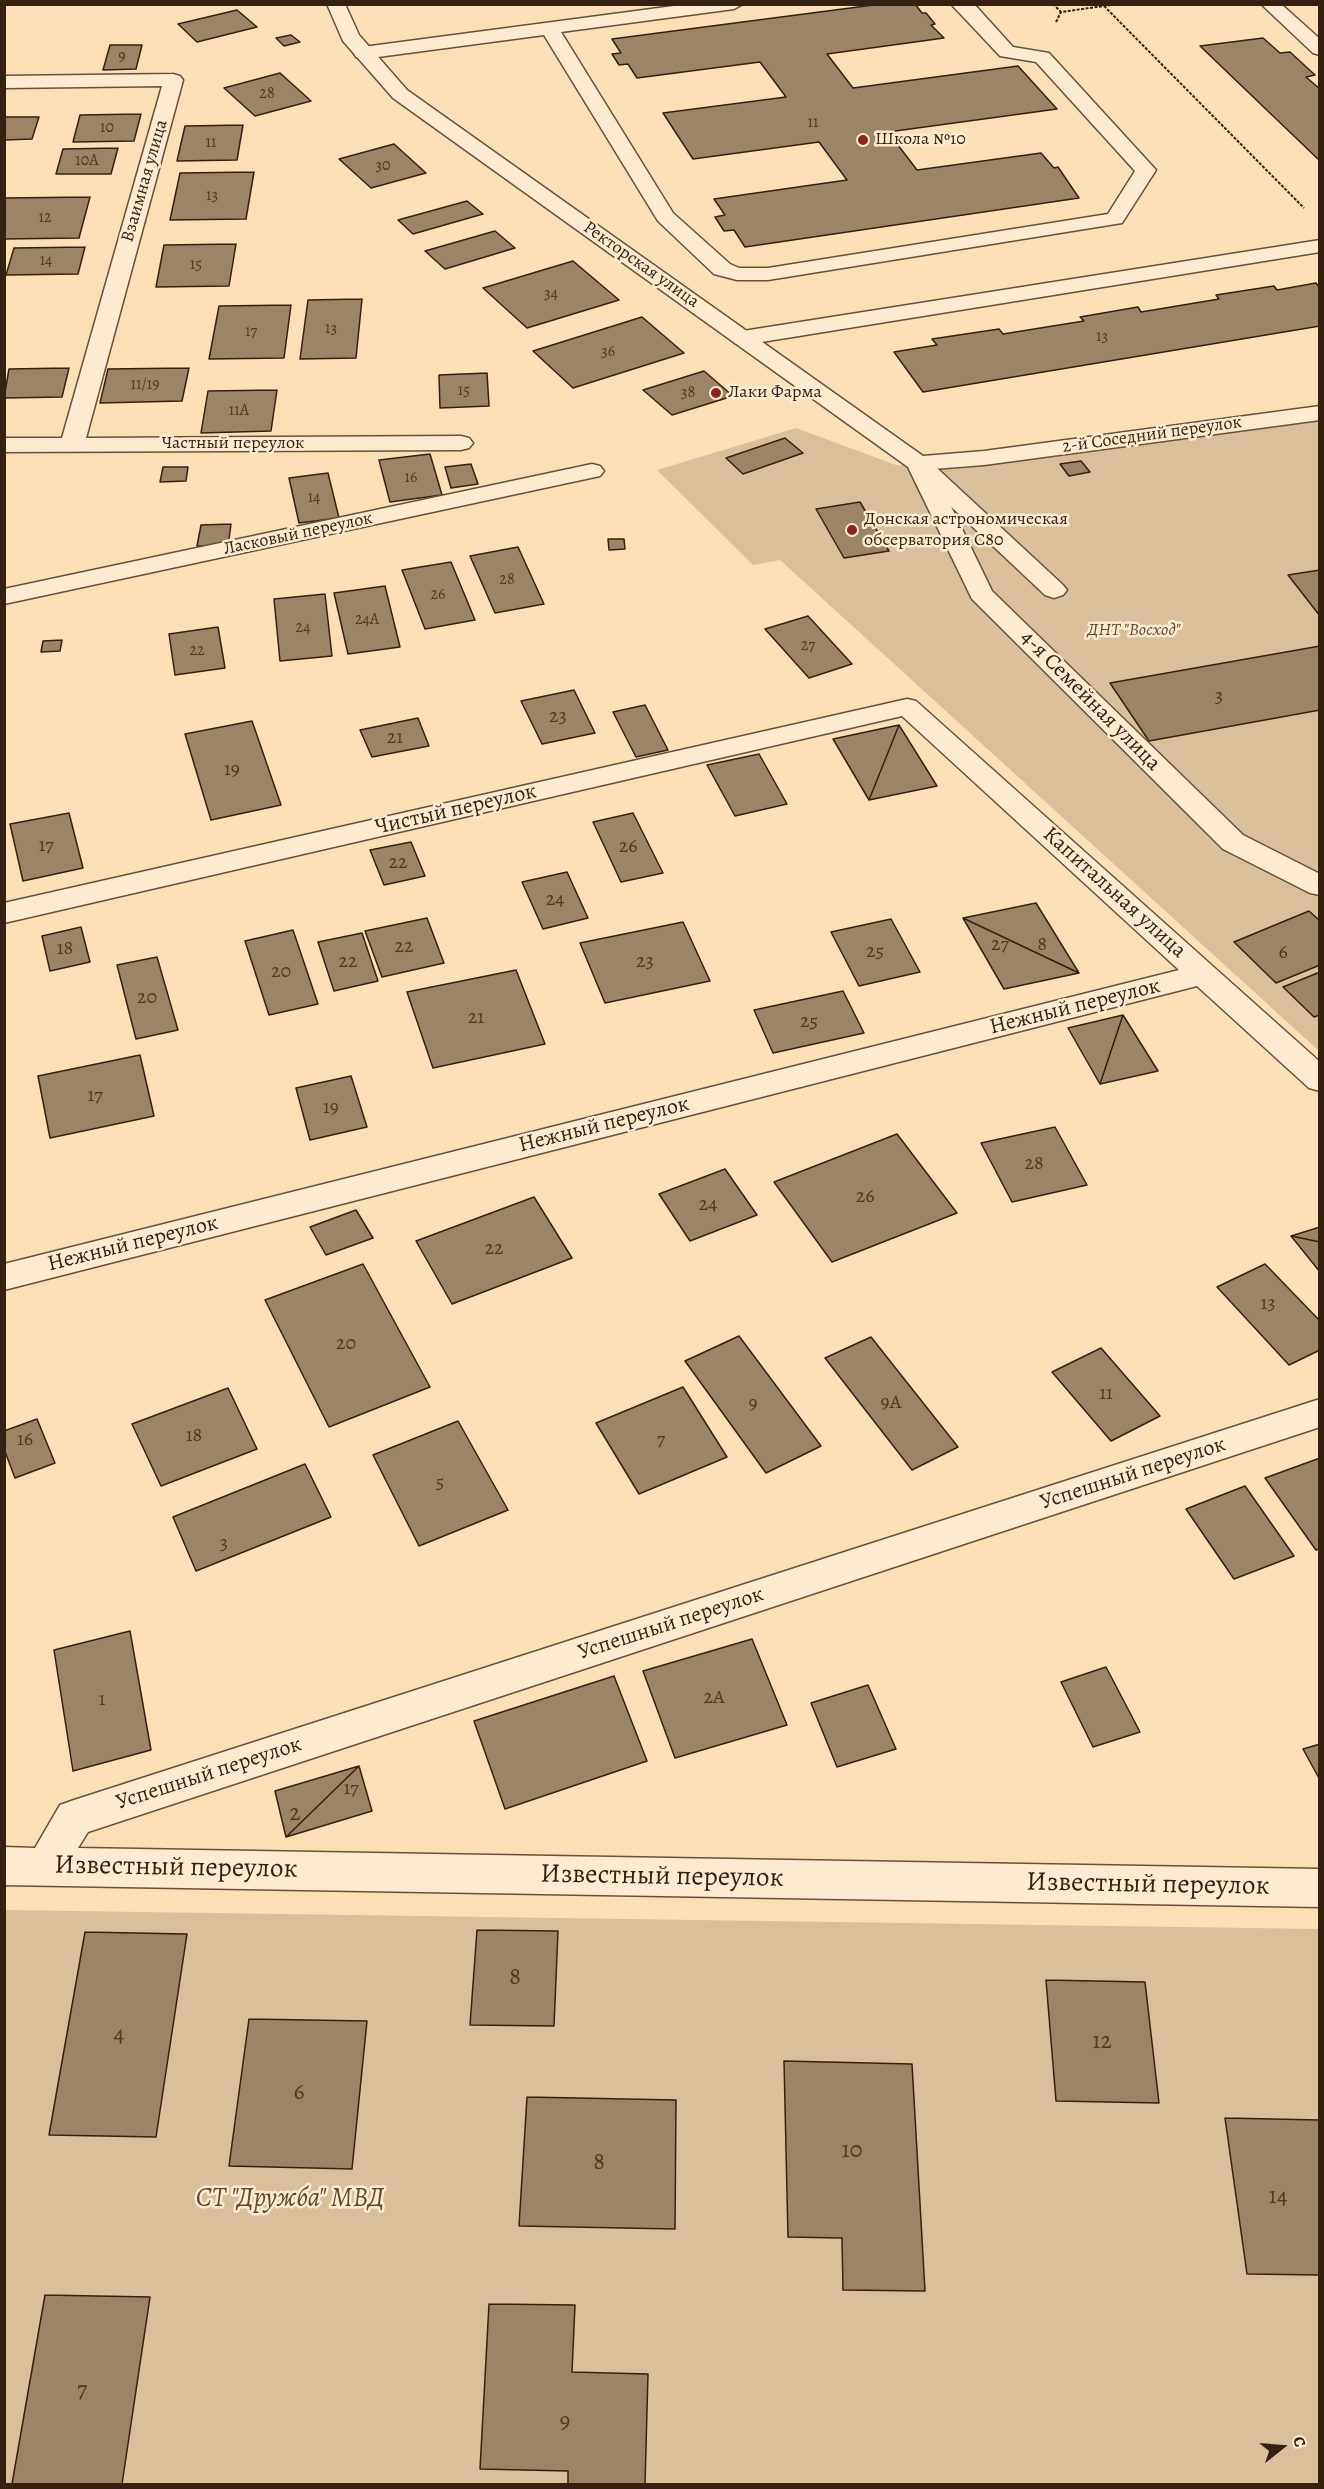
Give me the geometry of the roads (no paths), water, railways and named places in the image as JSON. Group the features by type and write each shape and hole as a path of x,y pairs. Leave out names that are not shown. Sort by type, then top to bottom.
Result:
{"street":[{"name":"Ректорская улица","path":"336,4 350,37 400,94 918,463 1054,590"},
{"path":"363,53 734,4"},
{"path":"549,28 665,217 722,269 749,274 768,274 1114,219 1146,170 1042,57 1007,52 966,7 960,4"},
{"path":"1270,4 1320,49"},
{"name":"Взаимная улица","path":"4,82 173,80 72,445"},
{"path":"742,338 1320,246"},
{"name":"2-й Соседний переулок","path":"918,463 984,458 1320,413"},
{"name":"Частный переулок","path":"4,445 461,443"},
{"name":"4-я Семейная улица","path":"918,463 981,594 1233,842 1320,886"},
{"name":"Ласковый переулок","path":"4,597 592,471"},
{"name":"Чистый переулок","path":"4,913 907,707"},
{"name":"Капитальная улица","path":"907,707 1320,1080"},
{"name":"Нежный переулок","path":"4,1277 1203,974"},
{"name":"Успешный переулок","path":"48,1865 74,1818 1320,1413"},
{"name":"Известный переулок","path":"4,1866 1320,1888"}],"place":[{"name":"Школа №10","path":"863,140"},
{"name":"Лаки Фарма","path":"716,393"},
{"name":"Донская астрономическая обсерватория C80","path":"852,530"}],"park label":[{"name":"ДНТ \"Восход\"","path":"1134,631"},
{"name":"СТ \"Дружба\" МВД","path":"290,2199"}]}
